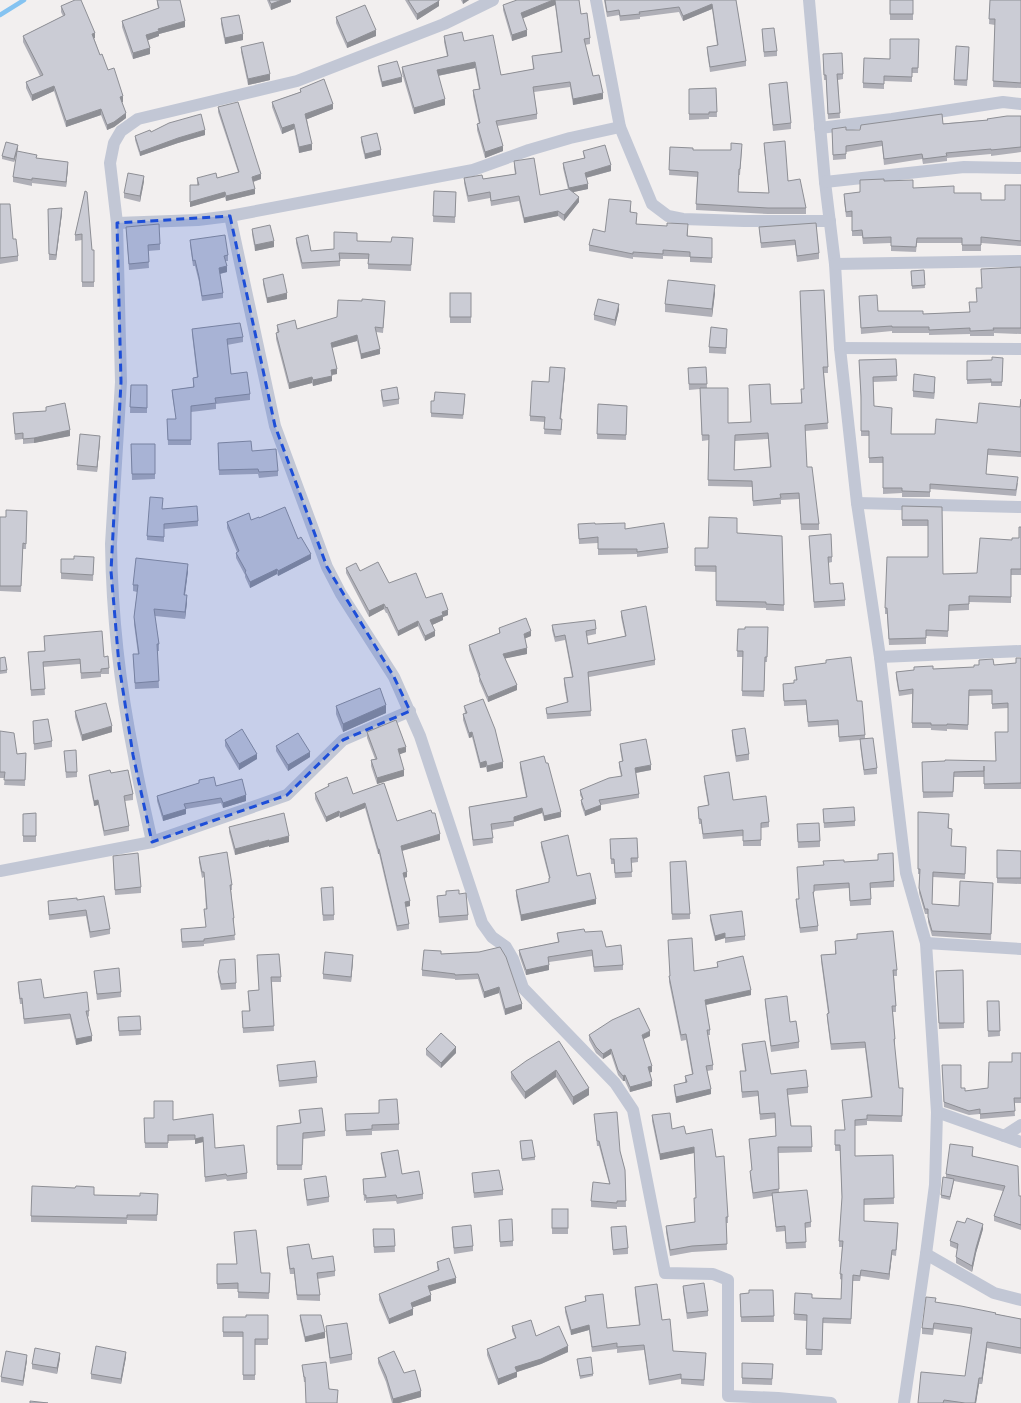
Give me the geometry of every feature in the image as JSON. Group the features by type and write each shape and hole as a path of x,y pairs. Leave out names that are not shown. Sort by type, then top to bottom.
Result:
{"street":[{"path":"152,842 133,755 119,665 111,571 111,544 121,382 117,224 110,163 114,143 121,131 138,119 297,81 444,24 493,0"},
{"path":"596,0 620,127 652,204 668,216 683,218 744,221 830,221"},
{"path":"809,0 824,182 835,264 840,348 856,503 880,657 906,873 926,943 937,1112 935,1185 904,1403"},
{"path":"820,128 892,119 1003,102 1021,104"},
{"path":"117,224 198,220 230,216 473,170 529,150 570,138 620,127"},
{"path":"824,182 964,167 1021,168"},
{"path":"230,216 275,426 327,567 342,594 394,677 410,711 420,736 482,923 492,937 506,947 513,959 523,988 615,1083 633,1110 665,1273 713,1274 728,1280 728,1396 778,1398 831,1403"},
{"path":"835,264 1021,261"},
{"path":"840,348 1021,349"},
{"path":"856,503 1021,507"},
{"path":"880,657 1021,651"},
{"path":"0,871 152,842 287,795 343,740 410,711"},
{"path":"926,943 1021,949"},
{"path":"937,1112 1021,1142"},
{"path":"1004,1136 1021,1125"},
{"path":"926,1254 994,1293 1021,1300"}],"highlighted area":[{"path":"230,216 275,426 327,567 394,677 410,711 343,740 287,795 152,842 133,755 119,665 111,571 121,382 117,223"}],"building":[{"path":"75,0 81,0 95,33 92,34 100,55 102,54 108,70 114,68 123,96 120,97 126,113 114,122 107,125 101,109 66,121 54,86 32,95 26,82 43,75 23,36 65,15 61,6"},
{"path":"157,0 180,0 185,21 158,29 159,31 146,35 150,48 133,53 122,21 159,8"},
{"path":"269,0 282,0 271,4"},
{"path":"408,0 439,0 439,1 417,14"},
{"path":"517,0 553,0 521,13 527,30 512,35 503,5"},
{"path":"555,0 579,0 581,14 587,13 590,38 584,39 593,76 599,75 603,93 573,99 570,82 533,87 537,114 496,121 503,146 485,152 477,124 480,123 473,90 480,89 475,62 437,70 445,99 414,108 402,67 448,56 444,36 462,32 464,41 493,35 501,75 534,69 532,56 562,52"},
{"path":"605,0 736,0 746,61 710,67 707,47 718,45 712,4 683,16 679,7 620,16 619,10 607,12"},
{"path":"890,0 913,0 913,14 890,14"},
{"path":"990,0 1021,0 1021,83 993,81 995,19 989,19"},
{"path":"365,5 376,30 347,43 336,17"},
{"path":"239,15 243,34 225,38 221,18"},
{"path":"774,28 777,51 764,52 762,29"},
{"path":"890,39 919,39 918,68 912,68 912,77 884,76 884,84 863,83 864,58 890,59"},
{"path":"263,42 270,74 248,79 241,47"},
{"path":"956,46 969,47 967,80 954,80"},
{"path":"842,53 843,74 837,74 840,113 828,114 826,75 824,75 823,54"},
{"path":"397,61 402,77 382,82 378,66"},
{"path":"324,79 333,104 305,114 312,144 299,147 294,124 282,128 272,102 301,92 300,89"},
{"path":"787,82 791,123 773,125 769,84"},
{"path":"716,88 717,112 709,112 709,114 689,114 689,89"},
{"path":"238,102 261,174 252,177 255,189 226,196 225,192 190,202 190,185 199,185 197,178 216,173 217,178 239,172 218,107"},
{"path":"201,114 205,130 140,152 135,136 150,130 151,132 169,123"},
{"path":"942,114 943,124 988,120 987,119 1007,116 1021,116 1021,147 946,153 947,156 923,159 922,154 884,159 882,141 846,146 846,154 833,155 832,129 846,127 846,130 860,130 861,125"},
{"path":"377,133 381,150 365,154 361,137"},
{"path":"785,141 788,181 800,179 806,208 768,208 696,204 698,172 669,170 670,147 693,148 693,150 731,150 731,143 742,144 738,192 769,193 764,143"},
{"path":"6,142 18,145 14,159 2,156"},
{"path":"605,145 611,165 585,173 588,184 569,188 563,163 585,158 583,151"},
{"path":"17,151 37,155 36,158 68,162 66,182 32,178 32,180 13,177"},
{"path":"534,158 540,195 569,189 579,197 564,215 558,211 524,218 519,196 491,201 490,192 468,196 464,178 482,175 483,179 516,174 514,161"},
{"path":"128,173 144,176 140,196 124,193"},
{"path":"884,179 884,181 913,180 913,188 954,186 954,193 981,193 981,200 1005,200 1005,185 1021,185 1021,241 981,237 981,245 962,245 962,238 917,238 916,247 891,246 891,237 863,238 862,230 852,231 852,211 846,212 844,194 860,192 860,180"},
{"path":"85,191 87,192 92,250 94,250 94,282 82,282 82,234 75,235"},
{"path":"434,191 456,192 455,217 433,216"},
{"path":"609,199 631,201 630,212 637,213 636,224 667,226 667,223 688,224 687,236 712,238 712,258 690,257 690,252 663,250 663,254 633,252 633,254 589,245 593,229 605,232"},
{"path":"0,204 10,204 13,239 16,239 18,256 0,258"},
{"path":"62,208 56,255 49,254 48,209"},
{"path":"816,223 819,253 797,256 795,240 761,243 759,227"},
{"path":"159,224 160,244 148,245 149,262 129,264 126,227"},
{"path":"270,225 274,241 255,245 252,229"},
{"path":"334,232 357,233 357,241 391,242 392,237 413,238 411,265 368,264 369,254 339,253 340,261 302,263 296,238 308,235 311,251 334,249"},
{"path":"225,235 228,255 224,256 227,266 219,268 223,293 202,296 195,260 193,261 190,240"},
{"path":"1021,267 1021,328 993,328 994,330 970,331 970,328 929,330 929,327 892,326 861,328 859,296 877,295 878,311 923,311 923,314 970,312 969,302 977,302 976,288 982,288 981,269"},
{"path":"924,270 925,285 912,286 911,271"},
{"path":"283,274 287,293 267,298 263,279"},
{"path":"668,280 715,285 712,309 665,304"},
{"path":"824,290 828,367 823,367 828,423 805,425 807,467 812,467 819,524 801,524 799,493 780,494 781,498 753,501 752,481 708,480 709,435 702,435 700,388 728,388 728,423 751,422 749,385 770,384 771,404 802,403 801,389 804,389 800,291","holes":["768,433 771,467 734,470 735,435"]},
{"path":"450,293 471,293 471,317 450,317"},
{"path":"362,299 385,301 383,328 375,327 380,349 361,354 357,335 331,343 337,369 331,370 332,376 313,380 312,377 289,383 276,333 279,332 277,325 295,320 297,329 337,317 338,300 362,301"},
{"path":"598,299 619,304 615,320 594,315"},
{"path":"240,323 243,337 227,339 231,374 247,372 250,394 215,398 216,403 191,406 191,440 168,440 167,419 176,419 172,390 194,387 193,378 198,377 192,329"},
{"path":"711,327 727,329 726,348 709,347"},
{"path":"992,357 1003,358 1002,382 991,382 991,379 967,380 967,361 992,360"},
{"path":"896,359 897,376 873,377 874,406 892,408 891,434 935,434 936,419 977,423 979,403 1020,407 1021,399 1021,452 988,449 986,474 1018,477 1016,490 930,484 930,492 902,491 902,488 883,488 883,457 869,458 869,431 861,431 859,360"},
{"path":"550,367 565,368 560,419 562,419 561,430 544,429 545,417 530,416 532,381 549,382"},
{"path":"706,367 707,384 689,384 688,368"},
{"path":"914,374 935,377 934,393 913,391"},
{"path":"131,385 147,385 147,408 130,407"},
{"path":"397,387 399,399 383,401 381,390"},
{"path":"435,392 465,394 463,415 431,413 431,401 434,401"},
{"path":"65,403 70,430 23,439 23,433 15,434 13,413 46,411 46,407"},
{"path":"598,404 627,406 626,435 597,434"},
{"path":"80,434 100,436 97,467 77,465"},
{"path":"251,441 252,451 276,449 278,471 259,472 258,469 219,470 218,443"},
{"path":"131,444 155,444 155,474 132,474"},
{"path":"150,497 163,498 162,509 197,506 198,521 164,524 164,537 147,536"},
{"path":"902,506 942,507 943,574 977,573 980,538 1012,540 1012,538 1019,538 1019,527 1021,527 1021,569 1011,569 1011,597 969,596 969,604 949,605 948,631 926,630 926,638 889,639 887,608 885,608 887,557 928,557 928,520 902,520"},
{"path":"285,507 298,539 301,537 311,554 278,571 277,569 250,582 236,553 239,551 227,522 249,513 251,520 259,518"},
{"path":"6,510 27,511 26,544 23,543 21,586 0,586 0,517 6,517"},
{"path":"709,517 737,518 737,533 782,536 784,605 766,604 766,602 716,601 716,566 695,566 695,548 708,548"},
{"path":"625,523 625,529 664,523 668,548 637,552 637,549 598,549 598,537 579,539 578,524"},
{"path":"831,534 832,557 828,557 830,584 843,583 845,600 814,602 809,536"},
{"path":"74,556 94,557 93,575 61,573 61,559 74,559"},
{"path":"136,558 188,564 184,595 187,595 185,612 154,609 159,644 157,644 159,681 135,683 133,654 139,654 134,617 138,585 133,585"},
{"path":"378,562 389,583 416,573 426,598 442,593 448,610 442,612 443,615 430,620 435,631 425,636 418,621 398,631 387,607 386,608 384,604 369,611 346,568 356,563 360,571"},
{"path":"646,606 655,660 588,672 591,711 547,714 546,708 568,702 564,678 573,677 565,635 555,637 552,625 595,620 596,629 586,631 588,644 626,636 621,611"},
{"path":"526,618 531,631 524,634 527,648 503,654 517,685 488,697 479,676 480,675 469,645 500,633 499,628"},
{"path":"745,627 768,627 764,691 742,691 743,651 737,651 738,629 745,629"},
{"path":"102,631 104,657 108,656 109,668 101,669 101,672 81,673 80,659 43,662 45,689 31,690 28,652 45,651 44,636"},
{"path":"5,657 7,670 0,671 0,658"},
{"path":"851,657 857,701 862,701 865,735 839,737 838,720 808,722 806,700 784,701 783,684 794,683 794,680 797,680 795,667 826,663 826,660"},
{"path":"1016,658 1021,658 1021,783 984,784 984,771 954,772 953,792 923,792 922,762 945,760 996,761 995,732 1008,732 1008,703 992,704 992,690 969,690 968,725 931,725 931,723 912,723 913,689 899,691 896,672 914,670 914,667 933,666 933,669 974,667 974,665 979,665 979,660 993,659 994,665 1016,663"},
{"path":"380,688 386,705 343,724 336,706"},
{"path":"483,699 495,729 503,762 487,766 486,761 480,763 472,732 469,733 463,714 467,713 464,706"},
{"path":"106,703 112,726 82,735 75,711"},
{"path":"48,719 52,741 34,744 33,721"},
{"path":"396,720 406,747 398,749 404,770 377,778 371,760 377,759 367,732"},
{"path":"745,728 749,754 736,756 732,730"},
{"path":"242,729 257,754 239,764 225,740"},
{"path":"0,731 14,733 17,754 26,753 25,780 4,780 5,772 0,772"},
{"path":"298,733 310,752 288,765 276,746"},
{"path":"873,738 877,768 864,770 860,739"},
{"path":"646,739 651,765 635,768 639,794 599,800 601,805 585,811 581,800 583,799 580,790 609,778 622,776 619,762 623,761 620,744"},
{"path":"76,750 77,772 66,772 64,751"},
{"path":"544,756 546,763 548,763 561,812 544,816 542,808 514,817 514,821 491,824 493,838 473,840 469,807 527,797 520,762"},
{"path":"110,770 111,773 128,770 133,794 124,796 129,826 104,831 98,800 94,801 89,775"},
{"path":"729,772 733,800 766,796 769,822 761,823 761,840 743,841 743,830 703,834 701,819 699,819 698,807 709,805 704,776"},
{"path":"214,777 216,786 242,779 246,795 223,803 221,798 184,804 186,809 163,816 157,796 199,783 199,780"},
{"path":"347,777 353,794 384,783 397,821 431,810 432,813 435,813 440,834 401,846 407,872 403,873 410,901 405,902 409,924 397,926 379,849 365,803 340,813 339,811 326,817 315,793 329,786 328,784"},
{"path":"854,807 855,821 824,823 823,809"},
{"path":"918,812 949,814 948,828 952,829 951,846 966,847 965,874 933,872 932,904 959,906 960,881 993,883 991,934 932,931 928,917 928,909 925,909 919,888 920,869 918,869"},
{"path":"36,813 36,836 23,836 23,814"},
{"path":"284,813 289,836 235,849 229,827"},
{"path":"819,823 820,841 798,842 797,824"},
{"path":"568,835 577,876 590,873 596,899 521,915 516,890 549,882 550,878 541,842"},
{"path":"637,838 638,858 631,858 632,872 615,873 614,859 611,859 610,839"},
{"path":"997,850 1021,851 1021,878 997,878"},
{"path":"227,852 232,885 230,885 235,935 204,939 204,941 182,942 181,929 206,927 204,909 207,909 204,872 202,872 199,857"},
{"path":"138,853 141,887 115,890 113,856"},
{"path":"893,853 894,881 870,883 871,899 850,901 849,883 814,885 813,892 818,926 800,928 796,899 799,899 797,867 824,865 823,861 844,860 844,862 878,860 878,854"},
{"path":"686,861 690,914 672,914 670,862"},
{"path":"333,887 334,915 323,915 321,888"},
{"path":"459,890 459,894 466,893 468,915 439,917 437,896 446,895 446,891"},
{"path":"104,896 110,929 90,932 86,910 49,915 48,901 77,898 77,900"},
{"path":"742,911 745,936 725,938 725,933 715,936 710,915"},
{"path":"584,929 585,932 602,931 606,947 621,945 623,965 594,967 592,950 548,957 549,965 526,970 519,950 559,942 557,933"},
{"path":"893,931 897,970 893,970 896,1006 892,1006 899,1088 903,1088 902,1116 867,1115 867,1119 855,1120 855,1156 893,1155 894,1198 864,1199 864,1221 898,1223 896,1250 892,1250 889,1274 861,1270 860,1276 853,1275 851,1319 823,1318 822,1350 806,1349 807,1315 794,1314 795,1293 812,1294 812,1298 841,1299 842,1274 840,1274 843,1241 839,1241 842,1197 840,1145 835,1145 835,1130 845,1130 842,1100 872,1097 865,1042 831,1044 827,1014 829,1013 821,955 836,954 835,941 857,939 857,934"},
{"path":"692,938 694,971 718,967 717,962 743,956 751,990 705,1000 710,1030 707,1030 713,1065 706,1066 711,1089 676,1097 674,1085 687,1082 685,1076 693,1074 686,1034 681,1035 669,976 668,940"},
{"path":"500,947 506,957 522,1004 505,1009 499,987 484,992 478,974 455,975 422,970 424,950 441,951 441,954 479,952"},
{"path":"325,952 353,955 351,977 323,974"},
{"path":"279,954 281,977 271,977 274,1026 243,1028 242,1011 250,1011 248,991 259,990 257,955"},
{"path":"235,959 236,983 221,984 218,972 220,960"},
{"path":"119,968 121,992 97,994 94,971"},
{"path":"963,970 964,1023 939,1023 936,971"},
{"path":"41,979 44,998 87,992 89,1011 86,1011 92,1036 76,1039 70,1014 24,1019 22,998 20,999 18,982"},
{"path":"787,996 790,1022 796,1021 799,1042 771,1046 765,999"},
{"path":"987,1001 999,1001 1000,1031 988,1031"},
{"path":"639,1008 650,1031 642,1035 652,1066 648,1067 652,1081 630,1087 625,1075 623,1076 618,1070 611,1049 603,1054 596,1047 589,1035 612,1020"},
{"path":"140,1016 141,1030 119,1031 118,1017"},
{"path":"441,1033 456,1047 441,1063 426,1049"},
{"path":"559,1041 589,1088 573,1097 556,1070 525,1092 511,1072"},
{"path":"765,1041 771,1074 806,1070 808,1087 787,1089 791,1126 811,1126 812,1147 778,1147 779,1189 753,1193 750,1171 752,1170 749,1139 776,1136 775,1113 760,1114 758,1091 742,1092 740,1071 746,1071 742,1044"},
{"path":"1012,1053 1021,1053 1021,1098 1014,1098 1015,1111 980,1114 980,1109 969,1111 944,1102 942,1065 961,1065 961,1088 965,1088 965,1091 988,1088 989,1062 1012,1062"},
{"path":"315,1061 317,1077 279,1081 277,1065"},
{"path":"397,1099 399,1124 372,1125 372,1129 346,1131 345,1114 379,1113 379,1100"},
{"path":"154,1101 173,1101 173,1120 213,1114 215,1148 244,1145 247,1173 205,1177 203,1137 195,1139 195,1135 168,1135 168,1143 145,1143 144,1118 154,1118"},
{"path":"322,1108 325,1131 303,1133 302,1165 277,1165 277,1126 301,1123 299,1110"},
{"path":"617,1112 620,1151 625,1170 626,1201 617,1201 617,1203 591,1201 593,1182 610,1184 599,1141 597,1141 594,1114"},
{"path":"670,1113 672,1129 684,1126 686,1134 712,1129 716,1157 724,1156 728,1217 726,1217 727,1244 692,1246 670,1250 666,1226 695,1222 694,1198 696,1198 694,1147 660,1154 652,1115"},
{"path":"532,1140 535,1157 522,1159 520,1141"},
{"path":"950,1144 973,1147 972,1156 1018,1166 1019,1196 1021,1196 1021,1225 994,1216 1005,1186 946,1174"},
{"path":"398,1150 402,1174 419,1171 423,1194 397,1198 396,1195 366,1198 366,1195 364,1195 363,1179 386,1177 381,1153"},
{"path":"499,1170 503,1190 474,1193 472,1173"},
{"path":"326,1176 329,1197 307,1200 304,1179"},
{"path":"943,1177 954,1179 950,1197 941,1195"},
{"path":"32,1186 75,1188 76,1186 94,1187 94,1195 140,1196 140,1193 158,1194 157,1215 127,1215 127,1218 31,1216"},
{"path":"807,1190 811,1222 805,1223 806,1242 786,1243 785,1226 776,1227 772,1193"},
{"path":"552,1209 568,1209 568,1228 552,1228"},
{"path":"967,1218 983,1224 972,1266 956,1257 958,1244 950,1241 957,1221 965,1223"},
{"path":"512,1219 513,1241 500,1242 499,1220"},
{"path":"471,1225 473,1246 454,1248 452,1227"},
{"path":"626,1226 628,1248 613,1250 611,1227"},
{"path":"373,1229 394,1229 395,1246 374,1247"},
{"path":"256,1230 261,1273 270,1273 269,1293 238,1292 238,1283 217,1284 217,1264 237,1264 234,1232"},
{"path":"309,1244 312,1259 333,1256 335,1271 317,1273 320,1295 297,1295 294,1268 290,1269 287,1247"},
{"path":"449,1258 456,1278 428,1286 431,1295 411,1303 413,1309 389,1319 379,1294 439,1270 437,1262"},
{"path":"704,1283 708,1311 687,1313 683,1286"},
{"path":"657,1284 662,1320 670,1319 673,1351 706,1353 704,1380 681,1379 681,1374 649,1380 644,1345 617,1347 617,1343 592,1347 589,1325 571,1330 565,1307 586,1301 585,1296 603,1294 607,1328 640,1325 635,1287"},
{"path":"749,1290 773,1290 774,1316 741,1317 740,1294 749,1293"},
{"path":"926,1297 936,1298 935,1302 1021,1319 1021,1348 987,1342 982,1378 979,1378 975,1403 944,1400 943,1403 918,1403 921,1372 965,1376 972,1328 934,1323 933,1329 922,1328"},
{"path":"246,1315 268,1315 268,1339 255,1339 255,1375 243,1375 243,1332 223,1332 223,1317 246,1317"},
{"path":"300,1315 321,1315 325,1332 305,1337"},
{"path":"531,1320 536,1336 559,1326 568,1346 541,1359 515,1367 517,1372 498,1379 487,1349 516,1338 512,1326"},
{"path":"347,1323 352,1354 330,1358 326,1326"},
{"path":"96,1346 126,1352 121,1379 91,1374"},
{"path":"35,1348 60,1353 57,1368 32,1364"},
{"path":"6,1351 27,1355 23,1381 1,1377"},
{"path":"394,1351 404,1373 415,1370 421,1391 393,1399 386,1376 378,1358"},
{"path":"591,1357 593,1374 580,1376 577,1359"},
{"path":"326,1362 329,1389 338,1390 337,1403 306,1403 305,1377 302,1365"},
{"path":"742,1363 773,1364 772,1379 742,1378"},
{"path":"30,1401 48,1403 30,1403"}],"waterway":[{"path":"0,15 24,0"}]}
